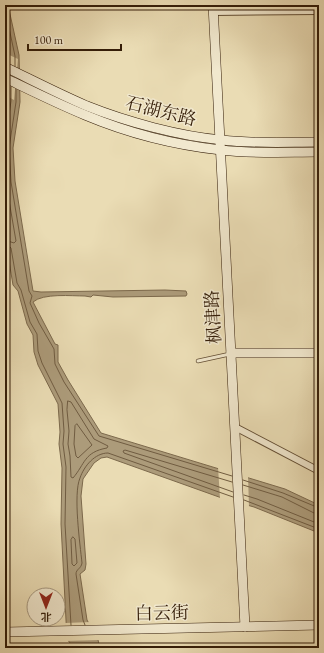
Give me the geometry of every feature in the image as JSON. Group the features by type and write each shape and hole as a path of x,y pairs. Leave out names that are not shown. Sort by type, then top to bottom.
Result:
{"street":[{"path":"213,9 319,10"},
{"name":"枫津路","path":"213,9 245,627"},
{"name":"石湖东路","path":"5,67 74,100 112,115 177,132 220,140 246,142 319,142"},
{"name":"石湖东路","path":"5,78 108,124 166,140 221,150 244,152 319,152"},
{"path":"231,353 319,353"},
{"path":"235,426 319,471"},
{"name":"白云街","path":"5,632 319,625"}],"lane":[{"path":"198,361 231,353"}],"water":[{"path":"5,5 8,5 19,55 20,102 13,148 15,181 33,291 165,290 186,291 187,294 186,296 50,296 33,302 55,344 58,345 58,362 68,380 101,433 285,489 319,505 319,533 254,507 219,497 107,457 101,458 94,463 83,479 81,496 86,564 85,570 80,574 87,620 98,640 100,648 74,648 67,639 66,587 64,587 61,524 62,468 59,444 60,432 58,404 38,365 34,352 33,335 27,324 18,291 13,285 7,249 5,248"}],"pier":[{"path":"5,53 18,59 14,100 5,95"},
{"path":"218,467 248,476 249,508 220,499"},
{"path":"91,622 99,637 99,640 66,641 66,623"}]}
